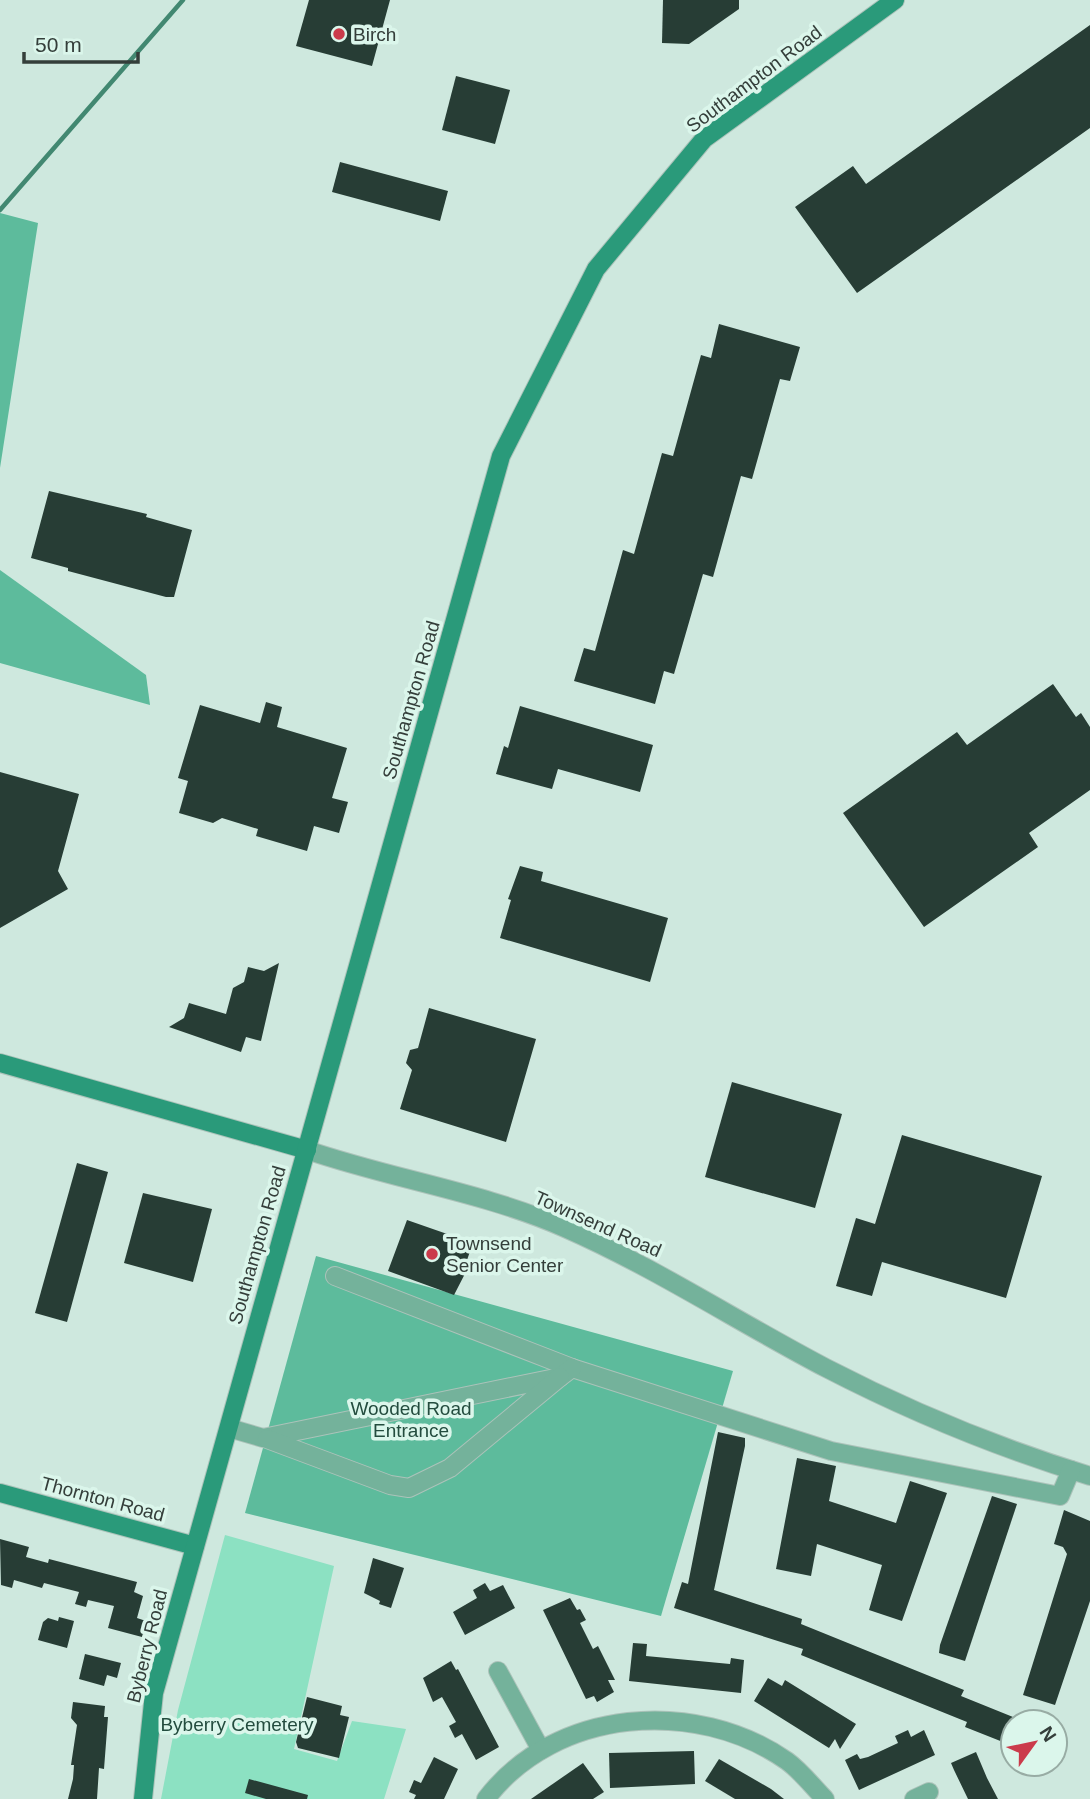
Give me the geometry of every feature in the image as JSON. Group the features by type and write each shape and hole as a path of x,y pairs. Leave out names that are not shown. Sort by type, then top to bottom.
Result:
{"street":[{"name":"Southampton Road","path":"195,1546 501,456 596,269 704,139 895,0"},
{"name":"Townsend Road","path":"0,1063 524,1212 630,1258 827,1368 962,1432 1090,1476"},
{"path":"335,1276 566,1372 843,1453 1060,1496 1071,1470"},
{"path":"263,1438 566,1372"},
{"path":"229,1428 390,1485 409,1488 450,1468 566,1372"},
{"name":"Thornton Road","path":"0,1493 195,1546"},
{"name":"Byberry Road","path":"143,1799 154,1693 195,1546"},
{"path":"498,1671 541,1750"},
{"path":"486,1799 495,1788 541,1750 587,1729 638,1720 685,1721 737,1735 787,1762 825,1799"}],"green space":[{"path":"0,213 38,223 0,468"},
{"path":"0,570 146,675 150,705 0,663"},
{"name":"Wooded Road Entrance","path":"316,1256 733,1371 661,1616 245,1513"},
{"name":"Byberry Cemetery","path":"225,1535 334,1566 294,1749 337,1761 352,1721 406,1729 384,1799 161,1799 178,1710"}],"building":[{"name":"Birch","path":"309,0 390,0 372,66 296,46"},
{"path":"663,0 739,0 739,9 689,44 662,43"},
{"path":"1090,25 1090,128 857,293 795,207 853,166 866,184"},
{"path":"456,76 510,90 495,144 442,130"},
{"path":"340,162 448,191 440,221 332,192"},
{"path":"719,324 800,347 790,381 780,379 752,479 741,476 713,577 703,574 674,674 664,671 655,704 574,681 584,648 595,651 623,550 634,554 662,453 673,456 701,355 711,358"},
{"path":"49,491 147,514 146,517 192,530 174,597 68,571 68,568 31,558"},
{"path":"1053,684 1076,717 1081,713 1090,727 1090,790 1029,833 1038,847 924,927 843,813 957,732 967,745"},
{"path":"266,702 282,707 277,727 347,748 332,798 348,802 339,833 314,826 307,851 256,836 258,829 222,818 213,823 179,813 188,781 178,778 200,705 260,723"},
{"path":"520,706 653,745 640,792 558,769 552,789 496,774 504,746 508,748"},
{"path":"0,772 79,794 58,871 68,889 0,928"},
{"path":"520,866 543,872 541,881 668,918 650,982 500,938 511,900 508,899"},
{"path":"279,963 261,1041 246,1037 241,1052 169,1027 184,1018 189,1003 226,1014 233,988 244,982 248,967 264,971"},
{"path":"429,1008 536,1039 506,1142 400,1109 412,1070 406,1063 410,1050 418,1048"},
{"path":"732,1082 842,1114 815,1208 705,1177"},
{"path":"902,1135 1042,1176 1006,1298 882,1262 872,1296 836,1286 856,1218 875,1224"},
{"path":"77,1163 108,1172 67,1322 35,1313"},
{"path":"143,1193 212,1209 193,1282 124,1263"},
{"name":"Townsend Senior Center","path":"407,1220 473,1243 467,1260 470,1264 454,1295 388,1271"},
{"path":"718,1432 745,1438 714,1590 802,1619 801,1624 964,1690 961,1696 999,1711 999,1740 965,1727 967,1722 801,1655 803,1649 674,1608 682,1582 688,1584"},
{"path":"797,1458 836,1466 829,1501 896,1523 910,1481 947,1493 902,1621 869,1610 882,1565 817,1544 811,1576 776,1569"},
{"path":"992,1496 1017,1504 965,1661 939,1653 940,1645"},
{"path":"1064,1510 1090,1521 1090,1601 1055,1705 1023,1695 1067,1554 1063,1547 1054,1544"},
{"path":"0,1539 29,1547 26,1557 48,1563 49,1559 137,1582 134,1592 143,1596 137,1618 146,1621 142,1637 108,1628 114,1606 88,1600 86,1607 75,1604 79,1592 44,1583 42,1588 14,1580 12,1588 1,1585"},
{"path":"373,1558 404,1568 391,1608 379,1604 380,1601 364,1593"},
{"path":"485,1583 490,1591 503,1585 515,1608 465,1635 453,1612 477,1598 473,1590"},
{"path":"570,1598 586,1620 580,1623 593,1649 598,1646 615,1680 608,1680 614,1692 597,1702 594,1696 586,1699 543,1610"},
{"path":"59,1617 74,1621 67,1648 38,1640 43,1622 48,1618 58,1621"},
{"path":"633,1643 647,1644 646,1656 730,1664 731,1658 744,1660 741,1693 629,1681"},
{"path":"85,1654 121,1663 117,1678 107,1675 104,1686 79,1679"},
{"path":"451,1661 456,1670 458,1669 499,1747 476,1760 462,1734 455,1738 449,1726 456,1722 442,1697 433,1702 423,1678"},
{"path":"768,1678 782,1686 785,1680 856,1724 840,1749 835,1739 829,1748 754,1701"},
{"path":"307,1697 342,1706 340,1715 349,1717 339,1758 298,1748 296,1742"},
{"path":"73,1702 105,1706 104,1717 108,1717 104,1769 99,1768 97,1799 68,1799 73,1779 74,1765 71,1765 77,1725 71,1718"},
{"path":"908,1730 911,1737 924,1730 935,1755 859,1790 845,1760 857,1754 860,1759 868,1757 898,1743 895,1736"},
{"path":"694,1751 695,1784 610,1788 609,1753"},
{"path":"976,1752 998,1799 968,1799 954,1770 951,1763"},
{"path":"434,1757 458,1769 444,1799 414,1799 416,1795 409,1792 414,1780 421,1783"},
{"path":"719,1759 784,1799 735,1799 705,1781"},
{"path":"583,1763 604,1792 593,1799 531,1799"},
{"path":"249,1779 308,1795 307,1799 266,1799 245,1793"}],"waterway":[{"path":"0,210 183,0"}],"place":[{"name":"Birch","path":"339,34"},
{"name":"Townsend Senior Center","path":"432,1254"}]}
